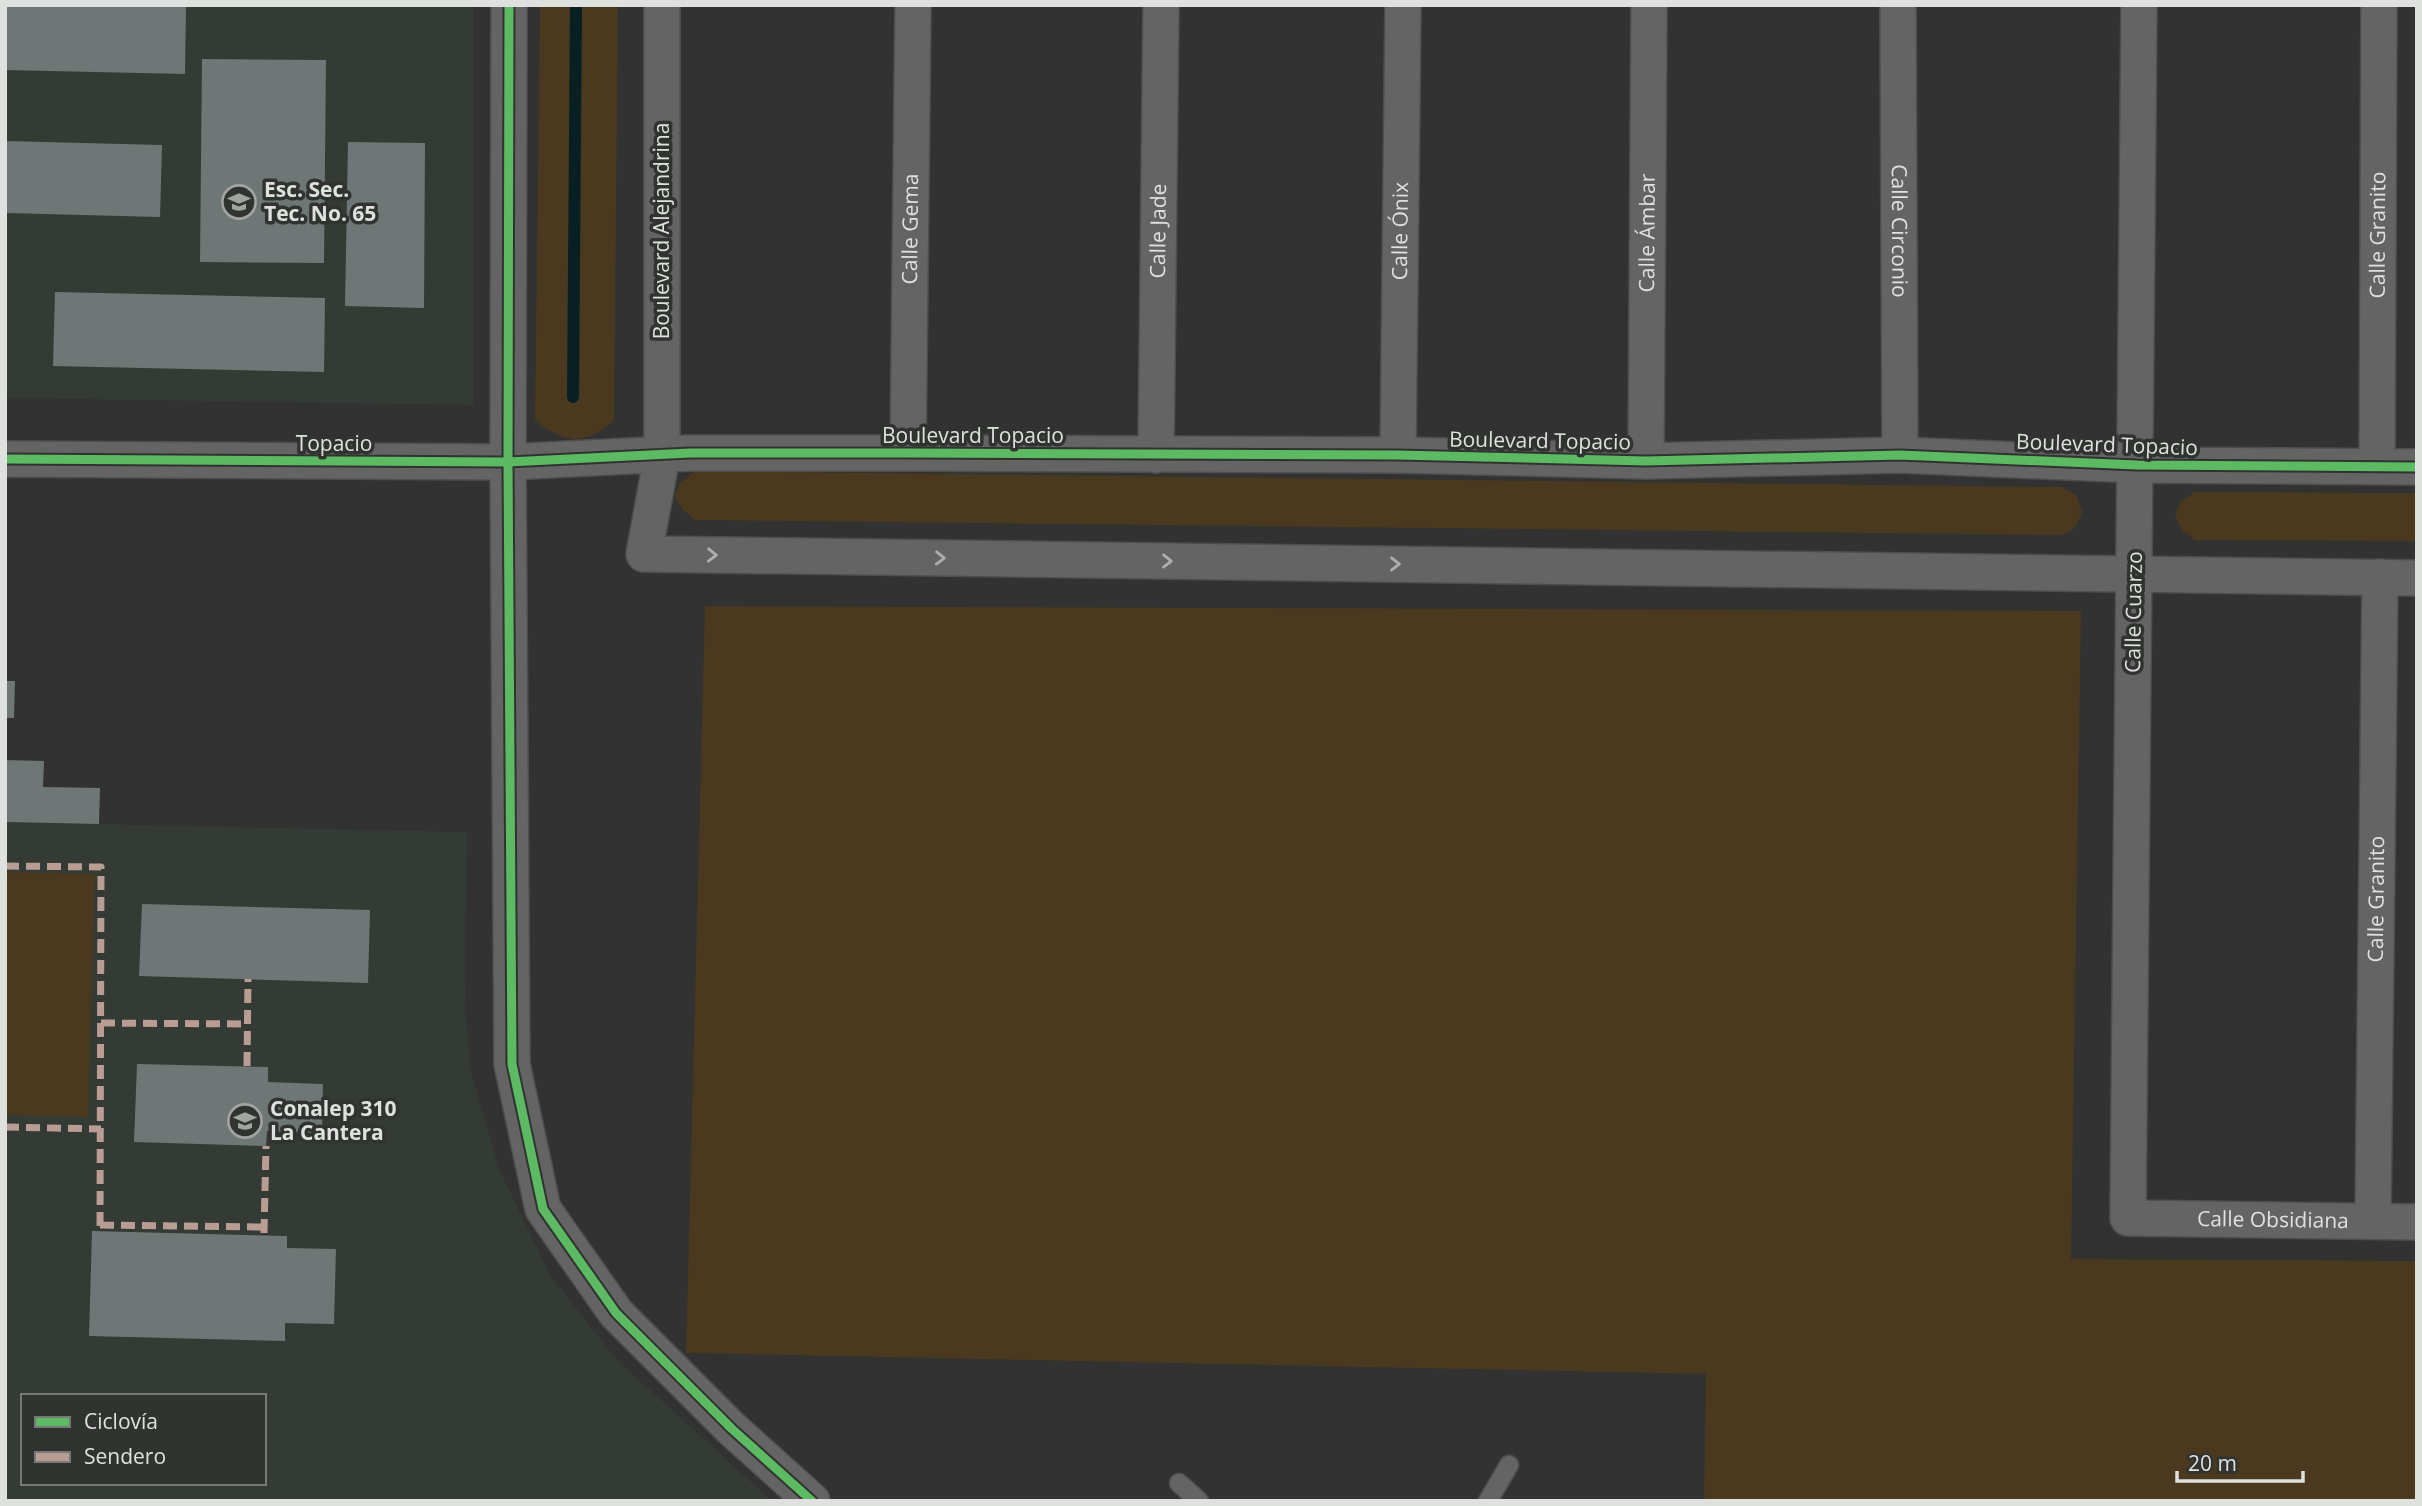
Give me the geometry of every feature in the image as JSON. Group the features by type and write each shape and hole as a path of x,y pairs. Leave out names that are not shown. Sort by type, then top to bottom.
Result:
{"street":[{"path":"509,5 508,462 512,1064 544,1209 616,1313 732,1429 812,1501"},
{"name":"Boulevard Alejandrina","path":"662,5 662,456 644,554 2134,574"},
{"name":"Calle Gema","path":"908,453 913,5"},
{"name":"Calle Jade","path":"1156,455 1161,5"},
{"name":"Calle Ónix","path":"1398,455 1402,5"},
{"name":"Calle Ámbar","path":"1646,461 1649,5"},
{"name":"Calle Circonio","path":"1898,5 1900,455"},
{"name":"Calle Cuarzo","path":"2128,1218 2137,465 2139,5"},
{"name":"Calle Granito","path":"2377,467 2379,5"},
{"name":"Boulevard Topacio","path":"662,456 690,453 1398,455 1646,461 1900,455 2137,465 2417,467"},
{"name":"Topacio","path":"5,459 508,462 662,456"},
{"path":"2134,574 2417,578"},
{"name":"Calle Granito","path":"2373,1221 2380,577"},
{"name":"Calle Obsidiana","path":"2128,1218 2417,1222"}],"lane":[{"path":"1488,1501 1509,1465"},
{"path":"1179,1483 1199,1501"}],"shaded area":[{"name":"Esc. Sec. Tec. No. 65","path":"5,5 473,5 473,405 5,398"},
{"path":"540,5 618,5 614,421 593,435 574,439 556,434 535,420"},
{"path":"695,471 2062,487 2077,496 2082,512 2075,528 2062,535 695,520 682,509 675,496 680,483"},
{"path":"2195,492 2417,493 2417,541 2195,540 2182,530 2175,516 2180,502"},
{"path":"705,606 2081,611 2071,1259 2417,1261 2417,1501 1704,1501 1706,1374 686,1353"},
{"name":"Conalep 310 La Cantera","path":"5,822 467,832 465,1000 471,1072 500,1171 550,1275 617,1360 772,1501 5,1501"},
{"path":"5,872 95,874 88,1117 5,1115"}],"building":[{"path":"5,5 186,7 185,74 5,70"},
{"path":"202,59 326,60 324,263 200,262"},
{"path":"5,141 162,145 160,217 5,213"},
{"path":"348,142 425,143 424,308 345,306"},
{"path":"55,292 325,298 324,372 53,366"},
{"path":"5,681 15,681 14,718 5,718"},
{"path":"5,760 44,761 43,787 100,788 99,824 5,822"},
{"path":"142,904 370,910 368,983 139,976"},
{"path":"137,1064 268,1067 268,1082 323,1084 322,1133 267,1131 266,1146 134,1142"},
{"path":"92,1231 287,1236 287,1248 336,1249 334,1324 285,1323 285,1341 89,1336"}],"waterway":[{"path":"573,397 576,5"}],"marked path":[{"path":"5,866 101,867 100,1231"},
{"path":"247,1066 248,979"},
{"path":"101,1023 247,1024"},
{"path":"5,1127 101,1129"},
{"path":"264,1233 266,1146"},
{"path":"100,1225 264,1227"}],"cycle path":[{"path":"509,5 508,462 512,1064 543,1209 616,1313 732,1429 812,1501"},
{"path":"5,459 508,462 690,453 908,453 1398,455 1646,461 1900,455 2137,465 2417,467"}],"place":[{"name":"Esc. Sec. Tec. No. 65","path":"239,202"},
{"name":"Conalep 310 La Cantera","path":"245,1121"}]}
